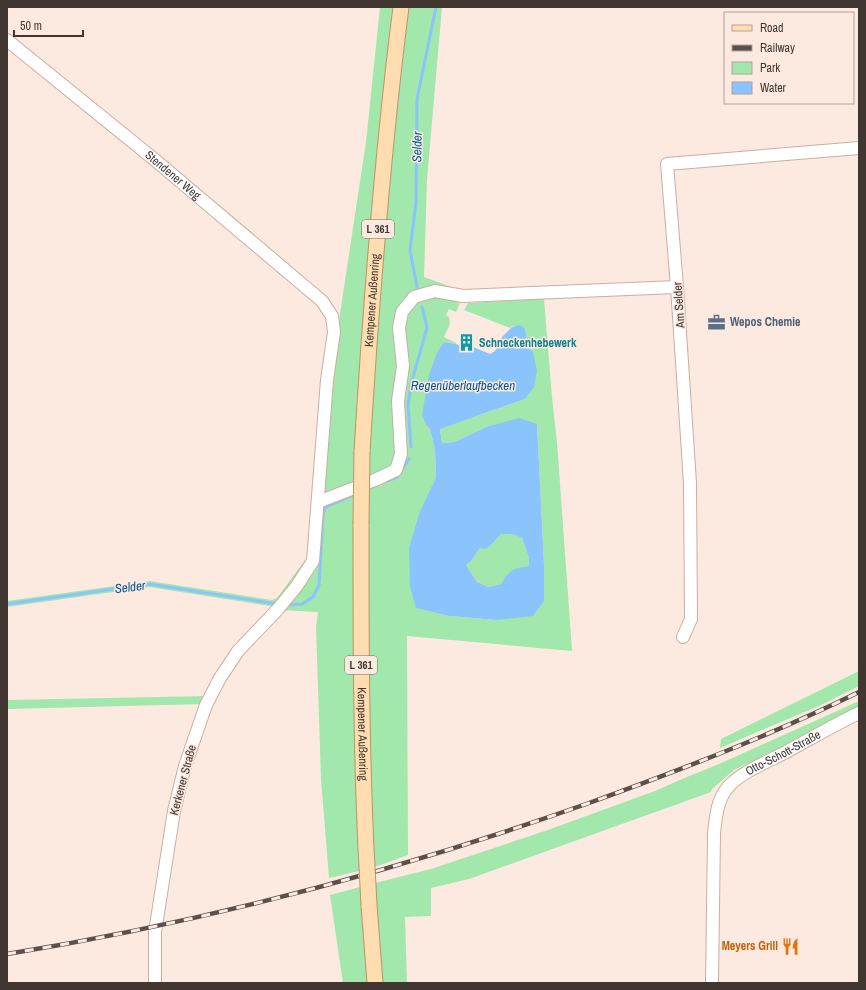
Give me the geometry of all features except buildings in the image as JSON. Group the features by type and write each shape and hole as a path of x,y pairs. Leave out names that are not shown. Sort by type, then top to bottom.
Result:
{"main road":[{"name":"Kempener Außenring","path":"375,983 369,905 363,769 360,524 362,452 370,320 385,149 402,7"}],"street":[{"name":"Stendener Weg","path":"7,40 155,160 322,301 332,316"},
{"name":"Am Selder","path":"683,637 691,620 690,483 667,164 859,148"},
{"path":"318,502 375,480 396,470 402,454 398,401 403,366 399,328 402,312 414,297 435,291 463,296 677,287"},
{"name":"Kerkener Straße","path":"155,983 156,927 174,811 185,766 206,705 220,678 238,651 282,604 296,587 313,561 327,380 334,332 332,316"},
{"name":"Otto-Schott-Straße","path":"712,983 714,833 718,806 723,795 729,786 739,777 859,713"}],"green space":[{"path":"380,7 397,7 355,485 324,494 321,484 330,380 366,142"},
{"path":"408,7 442,7 427,180 424,277 462,291 457,303 460,303 456,312 449,309 446,315 449,317 450,324 444,337 456,344 444,342 427,426 430,429 435,450 436,477 420,511 417,608 449,616 496,620 544,564 537,424 486,427 455,442 442,443 440,428 525,399 528,348 525,328 512,326 510,328 464,310 468,303 544,299 557,442 572,651 407,636 408,855 372,868 367,659 369,452 379,284 395,108"},
{"path":"355,491 359,871 329,878 321,779 316,627 318,612 280,610 310,571 321,507"},
{"path":"501,534 512,534 522,538 529,558 529,566 520,568 513,572 506,577 501,584 489,587 477,582 466,565 471,561 480,548 494,542"},
{"path":"305,560 307,562 276,607 149,587 7,607 7,601 150,581 272,600 277,598"},
{"path":"859,671 859,686 821,705 720,748 721,739"},
{"path":"208,696 204,704 7,709 7,700"},
{"path":"859,701 859,709 734,770 712,789 711,792 469,879 431,888 431,916 405,917 407,983 380,983 371,884 431,869 545,831 655,791"},
{"path":"360,887 368,983 343,983 330,895"}],"water":[{"name":"Regenüberlaufbecken","path":"519,325 525,328 528,348 533,352 537,371 534,387 525,399 440,429 442,443 455,442 486,427 519,418 537,424 544,564 544,601 533,616 496,620 449,616 416,608 410,587 409,548 420,511 436,477 435,450 430,429 422,415 429,375 437,353 444,342 456,344 471,351 473,347 490,354 495,351 502,337 512,327","holes":["501,534 512,534 522,538 529,558 529,566 512,570 501,584 489,587 477,582 466,565 471,561 480,548 486,549"]}],"waterway":[{"name":"Selder","path":"417,287 410,250 416,203 417,99 436,7"},
{"name":"Selder","path":"411,447 408,405 411,384 427,328 422,307"},
{"name":"Selder","path":"387,481 397,477 409,459"},
{"name":"Selder","path":"288,605 302,604 313,597 319,585 323,514 325,508 356,494"},
{"name":"Selder","path":"7,604 149,584 277,604"}],"railway":[{"path":"7,954 81,941 229,910 302,892 446,850 589,803 691,765 793,723 859,692"}],"place":[{"name":"Wepos Chemie","path":"717,322"},
{"name":"Schneckenhebewerk","path":"466,343"},
{"name":"Meyers Grill","path":"791,946"}]}
